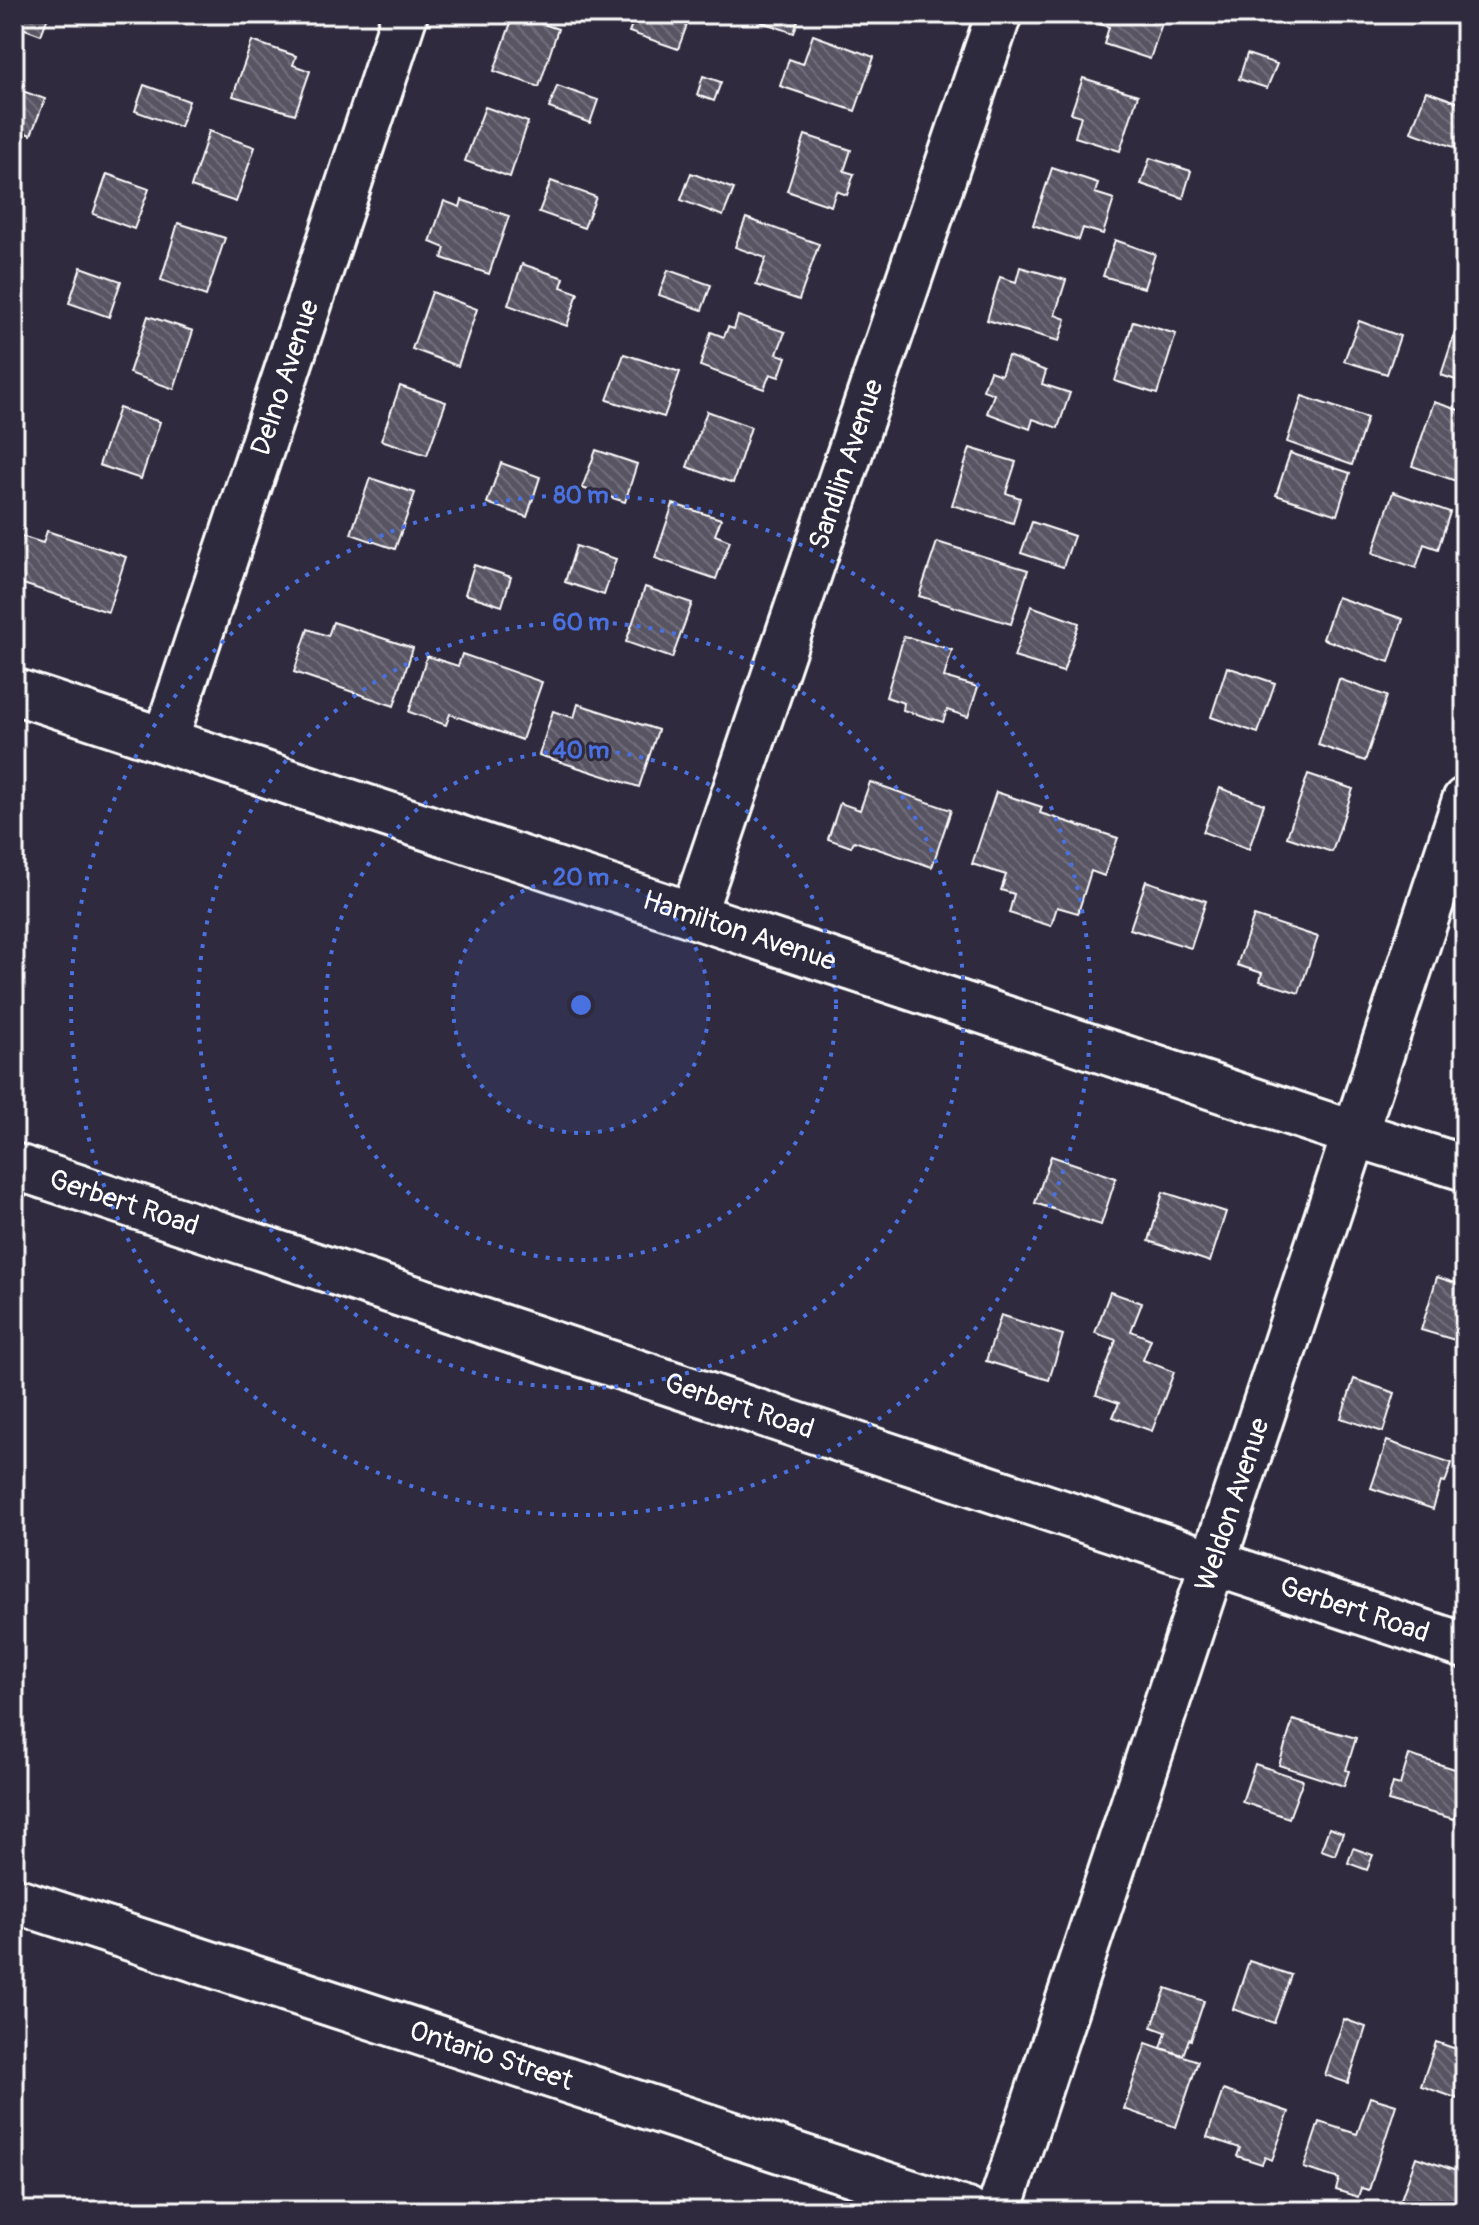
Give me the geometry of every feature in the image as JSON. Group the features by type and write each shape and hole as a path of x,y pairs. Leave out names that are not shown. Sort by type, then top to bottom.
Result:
{"street":[{"name":"Delno Avenue","path":"165,740 405,14"},
{"name":"Sandlin Avenue","path":"693,915 999,14"},
{"name":"Hamilton Avenue","path":"14,691 1465,1168"},
{"name":"Weldon Avenue","path":"999,2211 1465,800"},
{"name":"Gerbert Road","path":"14,1166 1465,1646"},
{"name":"Ontario Street","path":"14,1900 967,2211"}],"building":[{"path":"14,14 49,14 41,35 14,25"},
{"path":"514,14 558,29 539,87 494,71"},
{"path":"636,14 691,14 678,49 629,32"},
{"path":"755,14 800,14 794,33 753,19"},
{"path":"1102,14 1165,14 1150,59 1104,44 1109,27 1099,24"},
{"path":"813,35 874,57 855,111 780,86 789,59 803,64"},
{"path":"252,41 296,56 293,65 310,71 295,114 233,96"},
{"path":"1247,54 1277,64 1267,88 1239,79"},
{"path":"703,76 721,82 714,101 697,95"},
{"path":"1083,78 1138,95 1120,151 1075,137 1081,116 1071,113"},
{"path":"144,85 189,101 180,127 135,111"},
{"path":"557,86 598,100 590,123 549,108"},
{"path":"14,88 45,99 31,135 14,129"},
{"path":"1426,91 1465,105 1465,151 1411,132"},
{"path":"485,107 528,122 510,177 465,161"},
{"path":"209,131 255,147 236,202 191,187"},
{"path":"805,135 851,150 844,171 854,174 847,195 836,191 831,206 787,191"},
{"path":"1150,158 1191,171 1183,198 1141,184"},
{"path":"1052,168 1098,183 1095,193 1114,199 1103,234 1083,228 1079,240 1033,225"},
{"path":"691,173 734,189 723,216 681,200"},
{"path":"107,174 149,189 134,229 93,214"},
{"path":"551,181 596,197 584,228 539,212"},
{"path":"462,200 509,216 489,274 442,258 445,248 430,242 444,201 460,207"},
{"path":"746,218 819,244 799,300 756,285 766,258 735,247"},
{"path":"178,223 225,238 206,296 161,280"},
{"path":"1115,240 1155,254 1144,288 1103,276"},
{"path":"522,264 564,278 561,287 578,293 567,326 508,305"},
{"path":"81,267 121,281 109,317 69,303"},
{"path":"1020,267 1066,280 1055,315 1066,319 1059,341 987,320 1000,277 1016,282"},
{"path":"668,270 711,285 702,310 659,295"},
{"path":"432,292 477,309 458,366 412,349"},
{"path":"1462,311 1465,312 1465,383 1441,375"},
{"path":"148,316 193,331 174,389 129,373"},
{"path":"738,316 785,332 777,354 786,357 779,377 770,374 764,389 700,366 711,332 724,337 728,327 734,329"},
{"path":"1133,321 1176,334 1157,394 1115,381"},
{"path":"1359,321 1400,336 1387,374 1344,361"},
{"path":"624,354 680,372 664,417 607,400"},
{"path":"1008,356 1046,371 1042,384 1070,393 1058,428 1033,419 1030,429 987,413 994,394 983,390 990,371 1001,375"},
{"path":"400,386 446,402 427,455 381,440"},
{"path":"1302,396 1367,418 1352,465 1287,442"},
{"path":"1434,402 1465,412 1465,465 1459,482 1412,466"},
{"path":"119,408 160,422 141,479 99,465"},
{"path":"707,411 751,427 733,483 687,467"},
{"path":"970,448 1016,462 1006,493 1020,498 1013,523 952,505"},
{"path":"596,450 637,464 625,502 582,488"},
{"path":"1290,453 1350,473 1337,515 1276,495"},
{"path":"501,463 540,477 527,517 487,503"},
{"path":"370,478 415,493 395,549 351,534"},
{"path":"1393,492 1450,512 1438,549 1424,544 1416,568 1373,553"},
{"path":"673,504 721,519 715,535 730,541 716,579 655,558"},
{"path":"1032,522 1074,536 1063,567 1021,553"},
{"path":"47,531 126,557 108,612 14,581 14,559 21,536 43,543"},
{"path":"937,542 1028,570 1011,624 919,596"},
{"path":"576,546 616,559 604,595 565,582"},
{"path":"474,565 511,577 502,606 465,594"},
{"path":"645,587 692,603 672,658 626,642"},
{"path":"1337,597 1403,619 1389,662 1323,639"},
{"path":"1031,606 1079,623 1063,672 1014,657"},
{"path":"333,622 413,648 394,706 294,672 308,629 328,636"},
{"path":"904,636 952,650 944,677 978,687 968,717 947,710 943,722 903,710 904,703 886,697"},
{"path":"462,654 542,682 522,740 450,714 446,725 409,712 427,656 458,666"},
{"path":"1227,667 1275,683 1258,733 1211,717"},
{"path":"1339,679 1387,696 1365,761 1318,745"},
{"path":"578,704 658,730 639,787 539,755 553,711 574,718"},
{"path":"1308,774 1353,789 1332,852 1287,837"},
{"path":"870,782 951,810 932,867 854,841 851,847 828,839 840,803 860,810"},
{"path":"1220,788 1264,804 1249,849 1203,832"},
{"path":"996,792 1042,807 1040,813 1118,838 1104,876 1091,871 1078,913 1057,907 1051,926 1009,913 1014,894 1001,890 1006,875 972,864"},
{"path":"1146,881 1206,901 1191,948 1130,929"},
{"path":"1254,916 1318,937 1299,993 1260,981 1262,973 1237,965"},
{"path":"1051,1156 1116,1178 1101,1225 1035,1203"},
{"path":"1163,1192 1226,1212 1210,1262 1149,1241"},
{"path":"1437,1277 1465,1286 1465,1343 1421,1330"},
{"path":"1110,1292 1142,1303 1131,1331 1151,1339 1143,1360 1174,1372 1152,1431 1113,1417 1119,1403 1096,1395 1116,1340 1095,1333"},
{"path":"1001,1315 1063,1335 1049,1380 986,1361"},
{"path":"1354,1379 1395,1393 1383,1432 1341,1418"},
{"path":"1387,1441 1452,1463 1445,1483 1441,1482 1433,1509 1371,1488"},
{"path":"1293,1720 1356,1738 1344,1786 1279,1765"},
{"path":"1409,1755 1465,1772 1465,1785 1454,1819 1388,1801 1393,1783 1400,1785"},
{"path":"1255,1764 1303,1780 1289,1818 1242,1802"},
{"path":"1329,1828 1343,1833 1335,1855 1321,1850"},
{"path":"1353,1848 1373,1855 1367,1870 1348,1863"},
{"path":"1249,1961 1291,1975 1274,2023 1233,2009"},
{"path":"1166,1988 1204,2001 1183,2055 1161,2048 1166,2032 1152,2027"},
{"path":"1344,2019 1366,2027 1348,2083 1325,2075"},
{"path":"1436,2042 1465,2052 1465,2101 1421,2086"},
{"path":"1146,2043 1198,2061 1176,2127 1124,2109"},
{"path":"1223,2090 1289,2112 1272,2160 1265,2157 1262,2164 1237,2156 1240,2148 1207,2137"},
{"path":"1370,2097 1396,2105 1369,2190 1361,2188 1358,2197 1336,2190 1339,2179 1304,2168 1319,2122 1357,2134"},
{"path":"1416,2157 1465,2174 1465,2211 1426,2211 1400,2202"}]}
